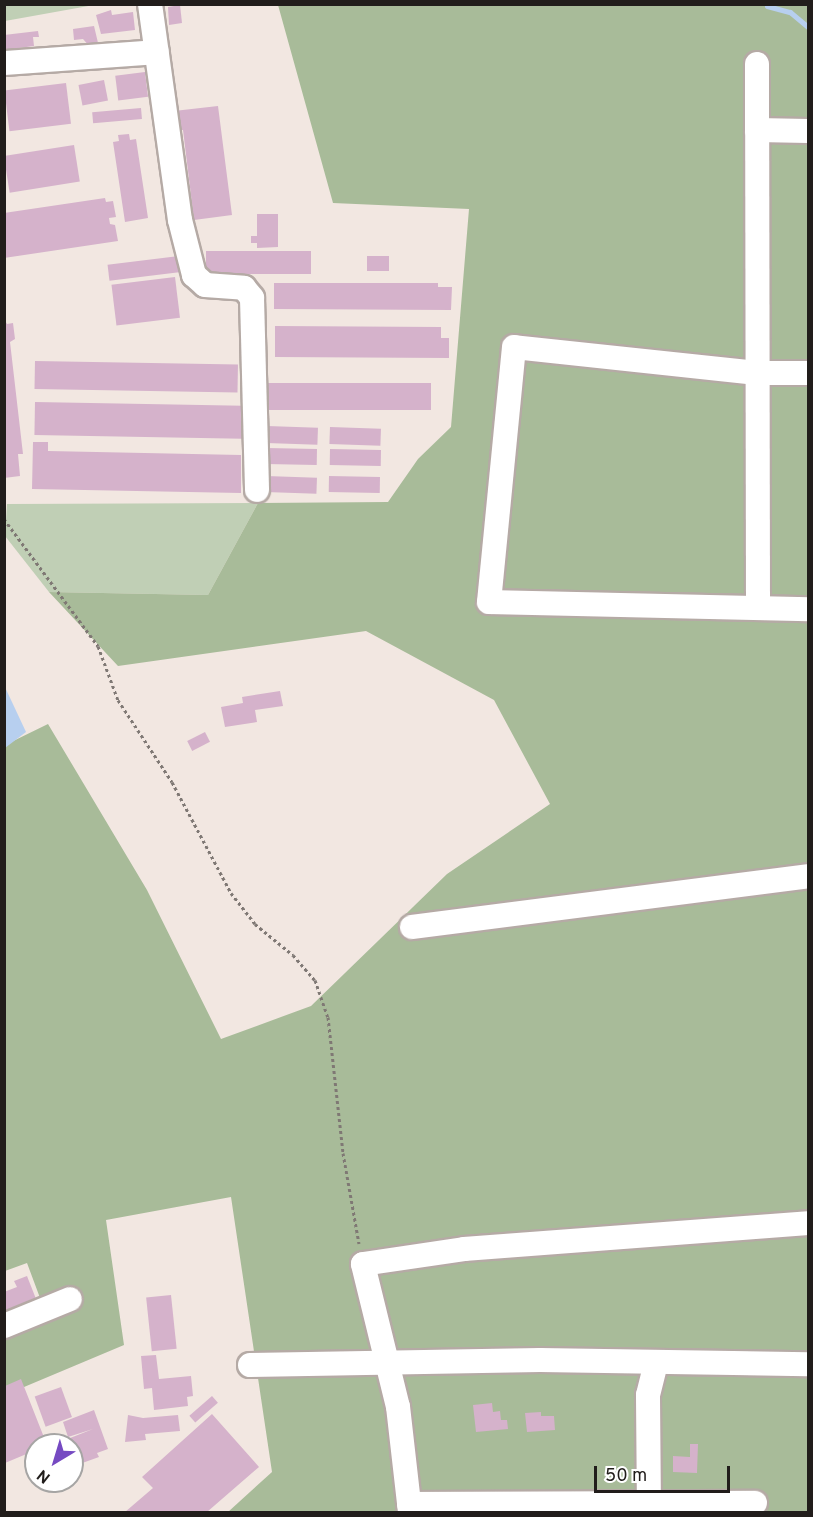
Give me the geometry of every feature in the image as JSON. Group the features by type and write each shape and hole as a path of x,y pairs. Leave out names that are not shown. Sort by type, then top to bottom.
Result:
{"lane":[{"path":"150,4 180,220 194,274 205,285 244,288 252,298 257,490"},
{"path":"4,63 157,52"},
{"path":"757,64 758,606"},
{"path":"757,130 808,131"},
{"path":"808,373 757,373 514,347 489,602 758,606 808,609"},
{"path":"411,927 808,876"},
{"path":"754,1503 649,1508 409,1508 398,1407 363,1264 464,1249 808,1223"},
{"path":"4,1326 70,1299"},
{"path":"250,1365 387,1361 808,1364"},
{"path":"649,1508 648,1395 656,1363"}],"path":[{"path":"4,519 98,646 118,700 172,782 231,893 255,924 293,955 315,980 328,1017 343,1154 363,1264"}],"green space":[{"path":"5,4 94,5 5,21"},
{"path":"278,5 808,5 808,1512 228,1512 272,1472 231,1197 106,1220 124,1345 5,1395 5,1332 46,1314 27,1263 5,1271 5,745 48,724 147,890 221,1039 311,1006 447,874 550,804 494,700 366,631 118,666 49,592 208,595 258,503 388,502 418,459 451,427 469,209 333,203"},
{"path":"258,503 208,595 49,592 5,536 7,504"}],"water":[{"path":"4,685 26,732 5,748 4,748"}],"building":[{"path":"180,5 182,23 169,25 168,7"},
{"path":"111,10 112,15 133,12 135,30 101,34 96,15"},
{"path":"94,26 99,47 90,47 83,39 74,40 73,29"},
{"path":"38,31 39,37 33,37 34,46 4,50 4,35"},
{"path":"145,72 148,97 118,100 115,76"},
{"path":"104,80 108,101 82,106 78,85"},
{"path":"66,83 71,124 9,131 4,91"},
{"path":"218,106 232,215 194,220 183,130 177,130 174,111"},
{"path":"141,108 142,119 93,123 92,112"},
{"path":"129,134 130,140 136,139 148,218 125,222 113,142 119,141 118,135"},
{"path":"74,145 80,182 10,193 4,156"},
{"path":"105,198 106,202 113,201 116,217 109,218 110,224 115,225 118,241 4,258 4,213"},
{"path":"257,214 278,214 278,247 257,248 257,243 251,243 251,236 257,236"},
{"path":"206,251 311,251 311,274 206,274"},
{"path":"179,256 181,272 109,281 108,265"},
{"path":"367,256 389,256 389,271 367,271"},
{"path":"175,277 180,318 116,325 111,285"},
{"path":"274,283 438,283 438,287 452,287 451,310 274,309"},
{"path":"4,319 7,324 13,323 15,339 10,342 23,454 18,454 20,476 4,478"},
{"path":"275,326 441,327 441,338 449,338 449,358 275,357"},
{"path":"35,361 238,365 237,393 35,389"},
{"path":"263,383 431,383 431,410 263,410"},
{"path":"35,402 243,406 242,439 34,435"},
{"path":"267,426 318,428 317,445 266,443"},
{"path":"330,427 381,429 380,446 329,444"},
{"path":"33,442 48,442 48,451 241,455 241,493 32,489"},
{"path":"266,448 317,449 317,465 266,464"},
{"path":"330,449 381,450 381,466 330,465"},
{"path":"266,476 317,478 316,494 265,492"},
{"path":"329,476 380,477 380,493 329,492"},
{"path":"280,691 283,706 255,710 257,722 225,727 221,707 243,703 242,697"},
{"path":"205,732 210,742 192,751 187,741"},
{"path":"27,1276 38,1304 4,1318 4,1292 17,1287 14,1281"},
{"path":"171,1295 177,1349 152,1351 146,1298"},
{"path":"156,1355 159,1379 191,1376 193,1396 187,1397 188,1406 154,1410 152,1388 144,1389 141,1356"},
{"path":"21,1379 42,1433 24,1433 24,1455 5,1463 5,1386"},
{"path":"61,1387 72,1417 46,1427 35,1397"},
{"path":"212,1396 218,1403 195,1422 189,1416"},
{"path":"492,1403 493,1412 500,1411 501,1420 507,1420 508,1429 476,1432 473,1405"},
{"path":"94,1410 108,1449 97,1453 99,1457 84,1462 83,1433 93,1429 80,1433 67,1433 63,1422"},
{"path":"541,1412 541,1416 554,1416 555,1430 527,1432 525,1413"},
{"path":"212,1414 259,1467 207,1512 125,1512 153,1488 142,1477"},
{"path":"128,1415 143,1418 178,1415 180,1431 145,1434 146,1440 125,1442"},
{"path":"690,1444 698,1444 697,1473 673,1472 673,1456 690,1457"}],"waterway":[{"path":"767,6 790,12 808,27"}]}
